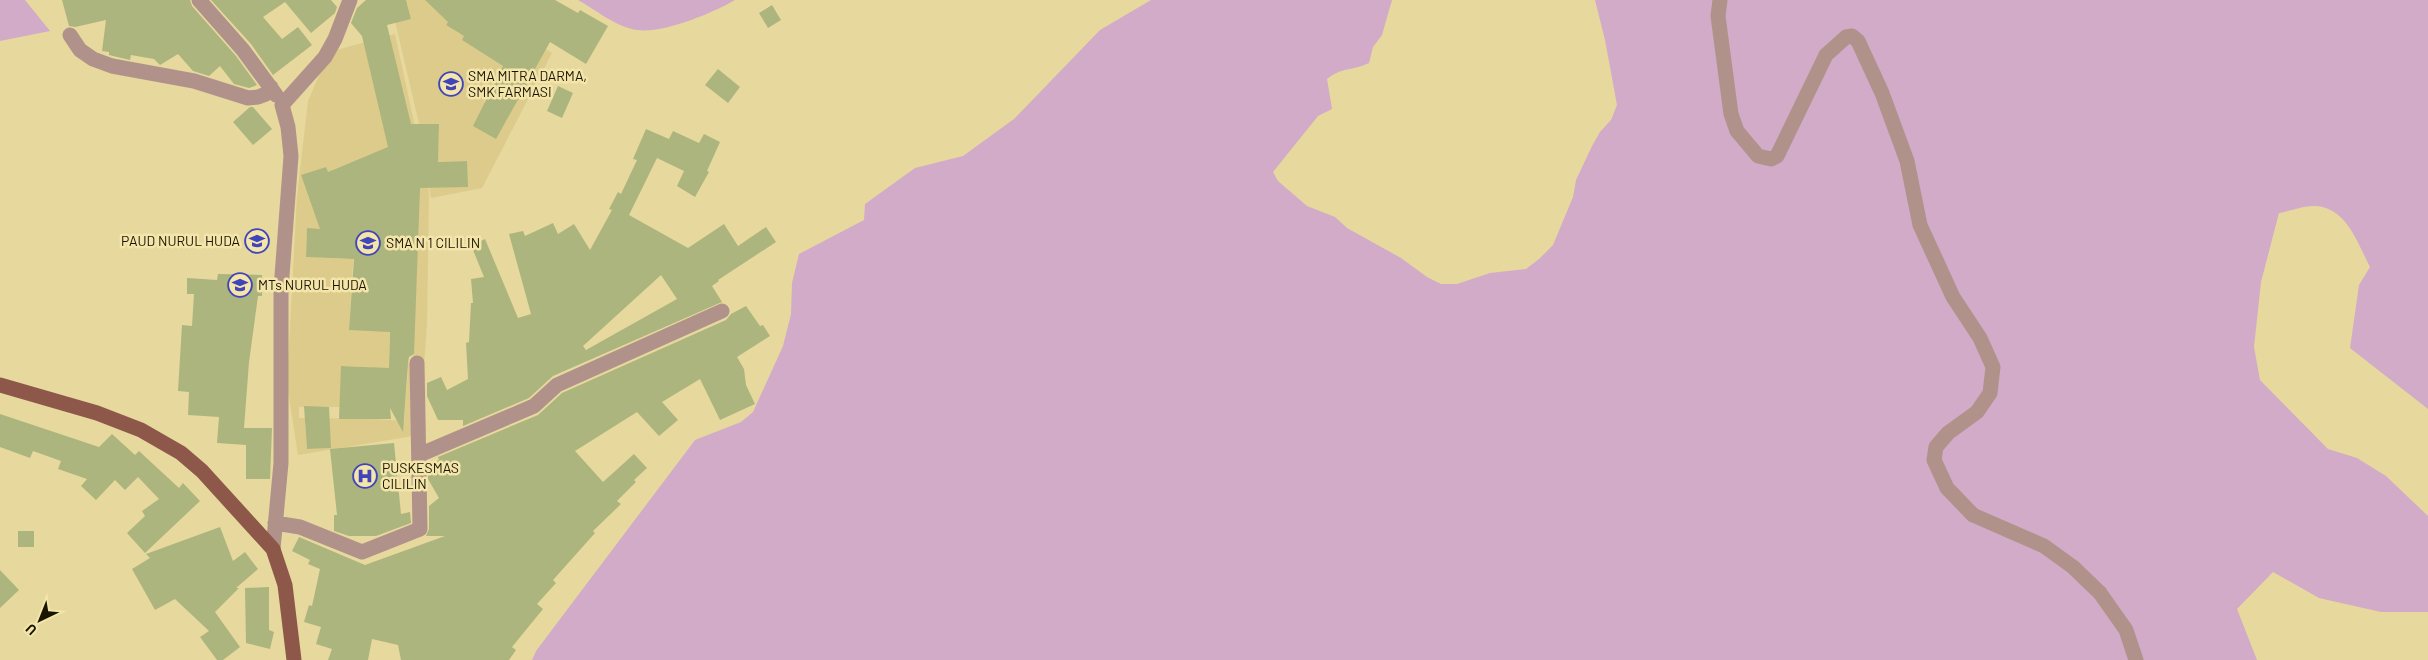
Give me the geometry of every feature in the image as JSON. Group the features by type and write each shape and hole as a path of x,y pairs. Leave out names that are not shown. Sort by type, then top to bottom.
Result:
{"main road":[{"path":"0,384 97,413 141,430 181,453 227,496 273,549 284,585 294,660"}],"street":[{"path":"198,0 271,87 282,105 288,128 291,156 280,289 281,463 273,549"},
{"path":"282,105 324,57 335,39 350,0"},
{"path":"1720,0 1718,16 1731,114 1737,131 1758,156 1771,159 1777,156 1826,55 1846,36 1852,36 1858,41 1882,93 1906,161 1920,225 1953,297 1980,338 1993,367 1990,393 1977,412 1948,433 1936,448 1934,460 1947,488 1973,515 2044,546 2073,567 2100,593 2126,630 2136,660"},
{"path":"70,35 87,54 112,66 194,81 248,98 266,94 271,87"},
{"path":"419,455 534,406 557,385 722,311"},
{"path":"275,523 300,526 362,552 420,529 417,363"}],"shaded area":[{"path":"0,0 25,0 50,31 0,41"},
{"name":"SMA MITRA DARMA, SMK FARMASI","path":"406,0 425,0 441,15 457,0 462,0 446,25 460,34 476,9 483,10 552,53 482,188 431,198 421,132 395,21 411,19","holes":["462,40 544,51 508,114 484,102 503,66","426,124 439,124 438,155 426,154","466,161 467,161 434,188 433,162"]},
{"path":"578,0 735,0 714,11 673,26 660,29 637,30 606,18"},
{"path":"1151,0 1392,0 1382,35 1373,47 1369,63 1342,71 1327,79 1332,109 1318,116 1273,172 1278,181 1307,206 1335,217 1347,228 1401,258 1427,277 1441,284 1457,284 1490,273 1526,269 1553,245 1573,197 1576,180 1592,146 1600,132 1611,120 1617,105 1605,40 1595,0 2428,0 2428,409 2350,348 2359,285 2370,267 2350,228 2335,212 2325,208 2310,206 2279,213 2261,282 2254,347 2260,380 2328,449 2357,458 2386,476 2428,516 2428,612 2381,612 2319,598 2273,572 2237,609 2257,660 532,660 536,651 695,440 741,422 753,412 783,346 791,314 792,283 799,254 864,220 865,204 915,168 963,156 1014,119 1100,30"},
{"name":"SMA N 1 CILILIN","path":"395,34 429,192 427,324 419,435 298,455 287,384 297,196 308,101 329,52","holes":["369,155 343,199 332,170","326,167 340,206 315,215 301,175","307,229 348,230 347,259 306,257","354,246 372,331 349,329","390,322 414,324 414,363 389,362","342,366 373,367 340,403","377,368 408,370 404,421 374,419","299,407 371,407 371,419 299,418","305,423 331,448 307,449"]}],"building":[{"path":"62,0 190,0 192,6 236,56 257,85 249,88 234,84 220,66 209,76 193,71 178,54 160,65 154,59 131,55 130,60 109,55 109,52 102,51 106,20 75,27 69,26"},
{"path":"211,0 331,0 337,7 335,13 311,33 285,2 263,17 282,39 298,27 312,45 273,75 251,44"},
{"path":"366,0 406,0 411,19 387,25 411,124 439,124 438,162 467,161 468,187 420,188 414,354 409,357 408,363 403,432 390,408 391,419 339,419 341,366 389,368 390,332 349,330 354,259 306,257 307,228 320,229 301,175 326,167 328,172 388,147 362,36 351,23 357,8"},
{"path":"425,0 555,0 578,13 580,10 608,26 586,64 550,42 496,139 473,126 503,66 462,40 464,36 446,25 448,22"},
{"path":"772,5 781,20 768,28 759,13"},
{"path":"718,69 740,87 728,103 705,85"},
{"path":"558,86 573,93 562,118 547,111"},
{"path":"250,107 253,107 272,129 253,145 233,122"},
{"path":"646,129 669,139 673,131 699,143 704,134 720,142 707,171 709,172 695,197 677,186 684,171 657,158 629,215 688,248 724,224 738,246 766,227 776,242 718,280 712,286 722,302 553,376 529,398 463,426 463,420 438,420 427,396 427,383 441,377 447,390 468,379 466,343 469,342 471,303 473,303 471,279 484,277 471,245 485,239 518,318 531,314 509,234 523,231 525,236 553,223 558,234 574,224 590,250 612,210 609,209 618,192 621,194 637,160 633,159","holes":["661,275 677,299 586,350 583,346"]},
{"path":"218,274 262,275 262,296 258,296 249,362 244,428 272,428 270,479 246,479 246,445 217,443 219,417 188,415 189,392 178,391 182,325 192,326 194,294 187,294 187,278 217,280"},
{"path":"746,306 760,326 763,325 770,336 737,357 744,369 746,385 755,404 720,420 700,379 662,402 678,420 659,436 637,412 575,451 603,482 634,454 647,468 634,480 636,482 617,501 621,504 593,531 595,533 553,580 556,583 537,604 543,609 512,647 516,650 509,660 401,660 398,645 372,639 368,660 328,660 332,649 316,644 321,627 304,622 309,605 312,606 320,569 308,564 310,560 292,551 299,537 365,565 445,536 426,536 429,529 429,506 439,498 428,479 428,466 439,460 438,457 538,415 562,393 726,320 731,314"},
{"path":"304,406 329,407 331,448 307,449"},
{"path":"0,414 99,447 112,434 135,455 139,451 179,488 183,483 200,501 145,553 127,533 145,516 142,511 159,499 138,477 125,490 115,480 96,500 81,486 87,479 58,469 61,461 33,451 30,458 0,447"},
{"name":"PUSKESMAS CILILIN","path":"394,443 401,514 410,512 411,523 376,536 349,536 334,531 334,515 337,515 330,449"},
{"path":"220,527 233,561 245,552 258,569 236,588 239,588 215,612 240,647 223,660 217,660 200,637 209,631 175,599 155,610 132,569 150,558 146,554"},
{"path":"18,531 34,531 34,547 18,547"},
{"path":"0,570 19,590 0,608"},
{"path":"269,587 269,630 274,632 270,649 246,643 245,588"}],"place":[{"name":"SMA MITRA DARMA, SMK FARMASI","path":"451,84"},
{"name":"PAUD NURUL HUDA","path":"257,241"},
{"name":"SMA N 1 CILILIN","path":"368,243"},
{"name":"MTs NURUL HUDA","path":"240,285"},
{"name":"PUSKESMAS CILILIN","path":"365,476"}]}
